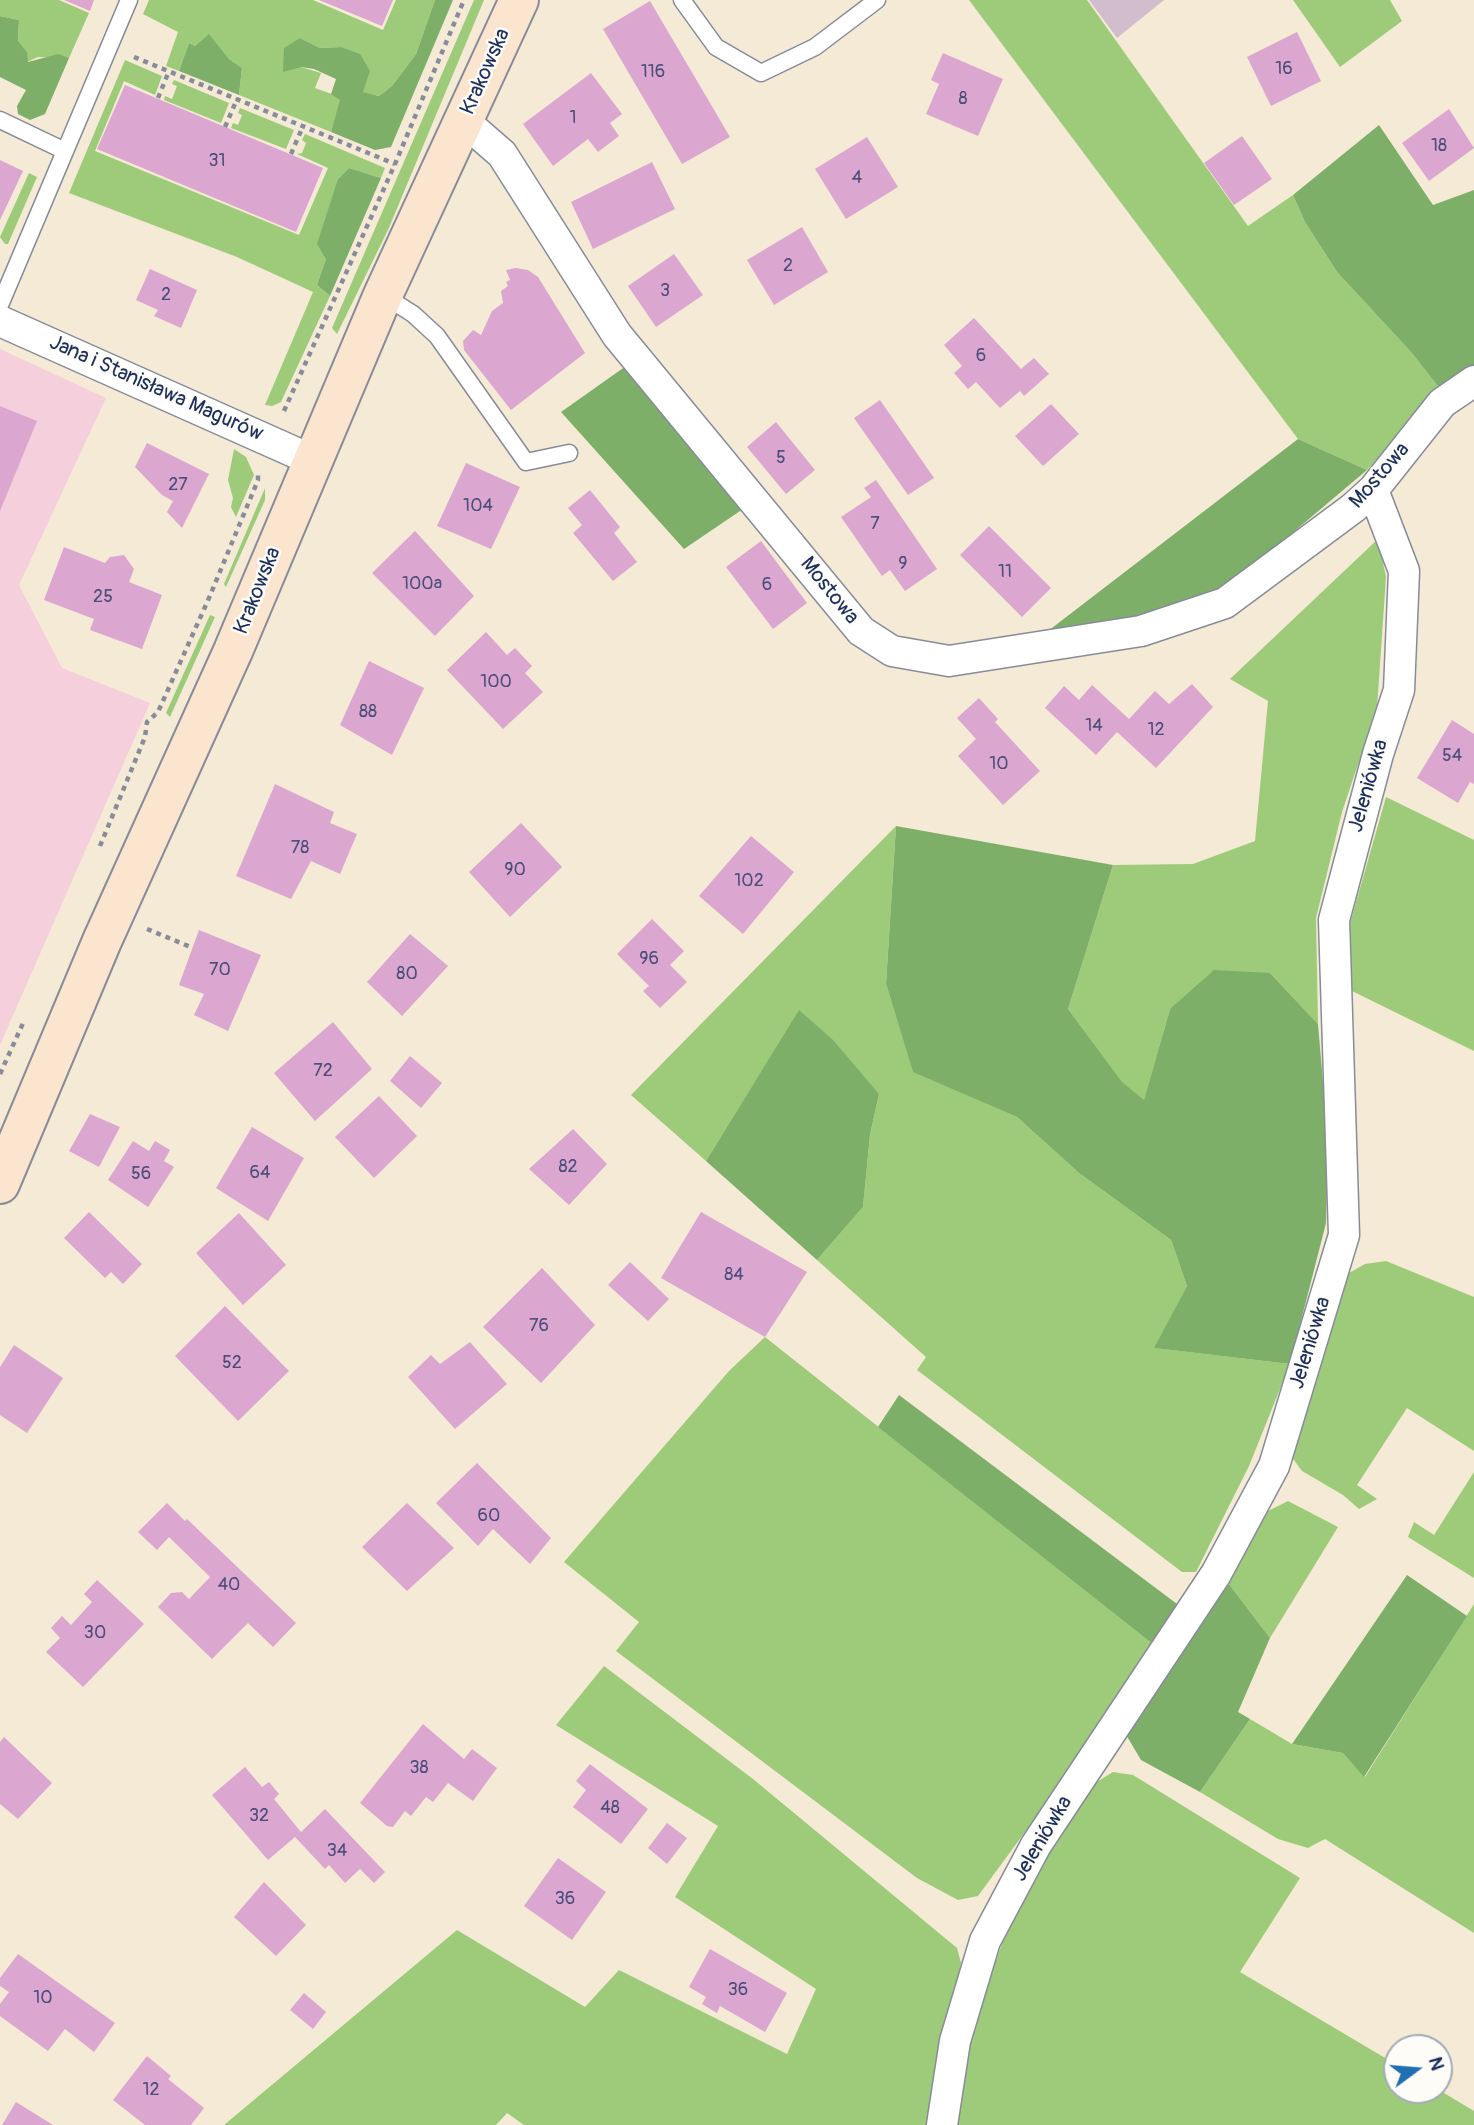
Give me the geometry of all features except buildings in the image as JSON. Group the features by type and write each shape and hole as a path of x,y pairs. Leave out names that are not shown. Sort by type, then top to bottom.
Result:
{"main road":[{"name":"Krakowska","path":"0,1184 119,904 233,651 383,295 519,0"}],"street":[{"name":"Mostowa","path":"464,121 502,154 617,335 861,631 892,651 950,661 1141,631 1225,603 1353,508 1373,490 1443,403 1474,381"},
{"name":"Jana i Stanisława Magurów","path":"0,321 312,460"},
{"name":"Jeleniówka","path":"942,2125 955,2041 985,1941 1036,1845 1216,1574 1274,1466 1344,1235 1334,920 1378,754 1399,690 1404,571 1373,490"}],"lane":[{"path":"0,304 129,0"},
{"path":"682,0 716,47 761,73 816,47 877,0"},
{"path":"0,120 65,151"},
{"path":"383,295 413,314 438,336 527,462 569,453"}],"path":[{"path":"285,408 395,164 464,0"},
{"path":"123,53 395,164"},
{"path":"158,98 169,71"},
{"path":"225,127 237,99"},
{"path":"290,154 303,125"},
{"path":"99,847 145,737 147,722 158,712 249,503 258,480 257,466"},
{"path":"147,929 193,948"},
{"path":"0,1074 28,1012"}],"shaded area":[{"path":"1089,0 1164,0 1117,38"},
{"path":"0,349 106,398 19,585 62,668 150,703 0,1045"}],"green space":[{"path":"0,0 59,0 89,13 69,58 38,57 27,62 27,52 18,42 19,20 0,16"},
{"path":"149,0 313,0 383,30 396,0 435,0 416,54 392,86 379,96 362,92 341,47 320,48 300,38 301,67 321,73 315,88 341,100 331,132 239,95 242,68 229,59 209,35 195,46 189,43 179,71 166,66 178,32 143,14"},
{"path":"435,0 453,0 391,147 375,150 331,132 340,100 331,94 336,79 314,69 301,67 283,72 284,48 300,38 320,48 341,47 360,54 370,71 363,92 379,96 392,86 416,54"},
{"path":"474,0 484,0 388,230 337,334 332,328"},
{"path":"969,0 1087,0 1248,226 1293,195 1305,222 1337,272 1411,352 1440,389 1367,470 1298,439"},
{"path":"1293,0 1390,0 1402,21 1340,67"},
{"path":"0,16 19,20 18,41 27,52 28,62 58,54 69,58 45,114 30,120 18,114 17,106 26,90 0,77"},
{"path":"209,34 229,59 242,68 239,95 179,71 189,43 195,46"},
{"path":"125,60 162,76 155,95 124,81 95,151 299,235 328,168 297,154 302,153 306,143 302,140 305,134 385,168 381,178 349,168 338,179 326,259 317,285 330,296 281,402 272,406 265,405 313,292 237,257 69,193"},
{"path":"174,80 229,103 221,123 164,100 165,96 172,99 177,86 172,84"},
{"path":"240,108 294,130 286,149 231,128 233,123 238,125 242,115 238,113"},
{"path":"1379,125 1433,205 1474,190 1474,369 1440,389 1411,352 1337,272 1305,222 1293,195"},
{"path":"349,168 381,178 330,296 317,285 326,259 317,244 338,179"},
{"path":"29,173 37,177 8,244 5,244 0,237"},
{"path":"626,366 743,509 684,549 561,412"},
{"path":"1298,439 1367,470 1220,594 1131,621 1048,631"},
{"path":"234,449 246,457 254,475 236,517 231,507 233,498 228,480"},
{"path":"265,488 265,500 226,587 224,584"},
{"path":"1378,539 1386,577 1377,708 1342,812 1316,918 1318,1024 1270,973 1170,1009 1144,1101 1122,1083 1068,1009 1113,865 1193,864 1255,841 1268,701 1230,679"},
{"path":"210,615 215,617 170,717 166,713"},
{"path":"1386,797 1474,840 1474,1051 1348,989 1349,927"},
{"path":"896,826 886,984 913,1071 1017,1117 1079,1173 1171,1240 1187,1286 1155,1348 1290,1364 1249,1466 1196,1572 1182,1572 917,1370 926,1357 817,1260 863,1207 870,1135 879,1094 799,1011 706,1161 631,1095"},
{"path":"896,826 1113,865 1068,1009 1122,1082 1144,1100 1170,1009 1214,970 1270,973 1318,1024 1328,1141 1326,1223 1290,1364 1154,1348 1187,1286 1171,1240 1079,1173 1017,1117 913,1072 886,984"},
{"path":"799,1010 833,1040 879,1094 870,1135 863,1207 817,1260 706,1161"},
{"path":"1386,1261 1474,1297 1474,1451 1407,1408 1357,1485 1377,1499 1359,1509 1343,1495 1302,1471 1291,1456 1349,1273 1365,1264"},
{"path":"765,1337 1159,1649 978,1896 958,1900 917,1878 616,1651 639,1622 564,1562 729,1371"},
{"path":"899,1395 1177,1604 1159,1649 878,1427"},
{"path":"1474,1472 1474,1578 1408,1537 1414,1522 1434,1535"},
{"path":"1288,1501 1338,1527 1270,1638 1229,1584 1248,1541 1268,1511"},
{"path":"1407,1575 1467,1616 1364,1777 1343,1753 1292,1744"},
{"path":"1229,1584 1270,1638 1238,1712 1250,1719 1200,1792 1141,1760 1125,1733"},
{"path":"1474,1604 1474,1933 1325,1839 1308,1848 1278,1839 1200,1792 1250,1719 1292,1744 1343,1753 1365,1777"},
{"path":"604,1666 753,1779 957,1948 961,1963 928,2125 524,2125 507,2113 496,2125 224,2125 457,1930 585,2007 619,1970 787,2054 816,1989 675,1897 718,1826 556,1725"},
{"path":"1113,1772 1133,1775 1300,1878 1240,1972 1383,2057 1383,2104 1453,2104 1453,2098 1474,2111 1474,2125 955,2125 963,2050 1016,1906 1092,1785"}]}
